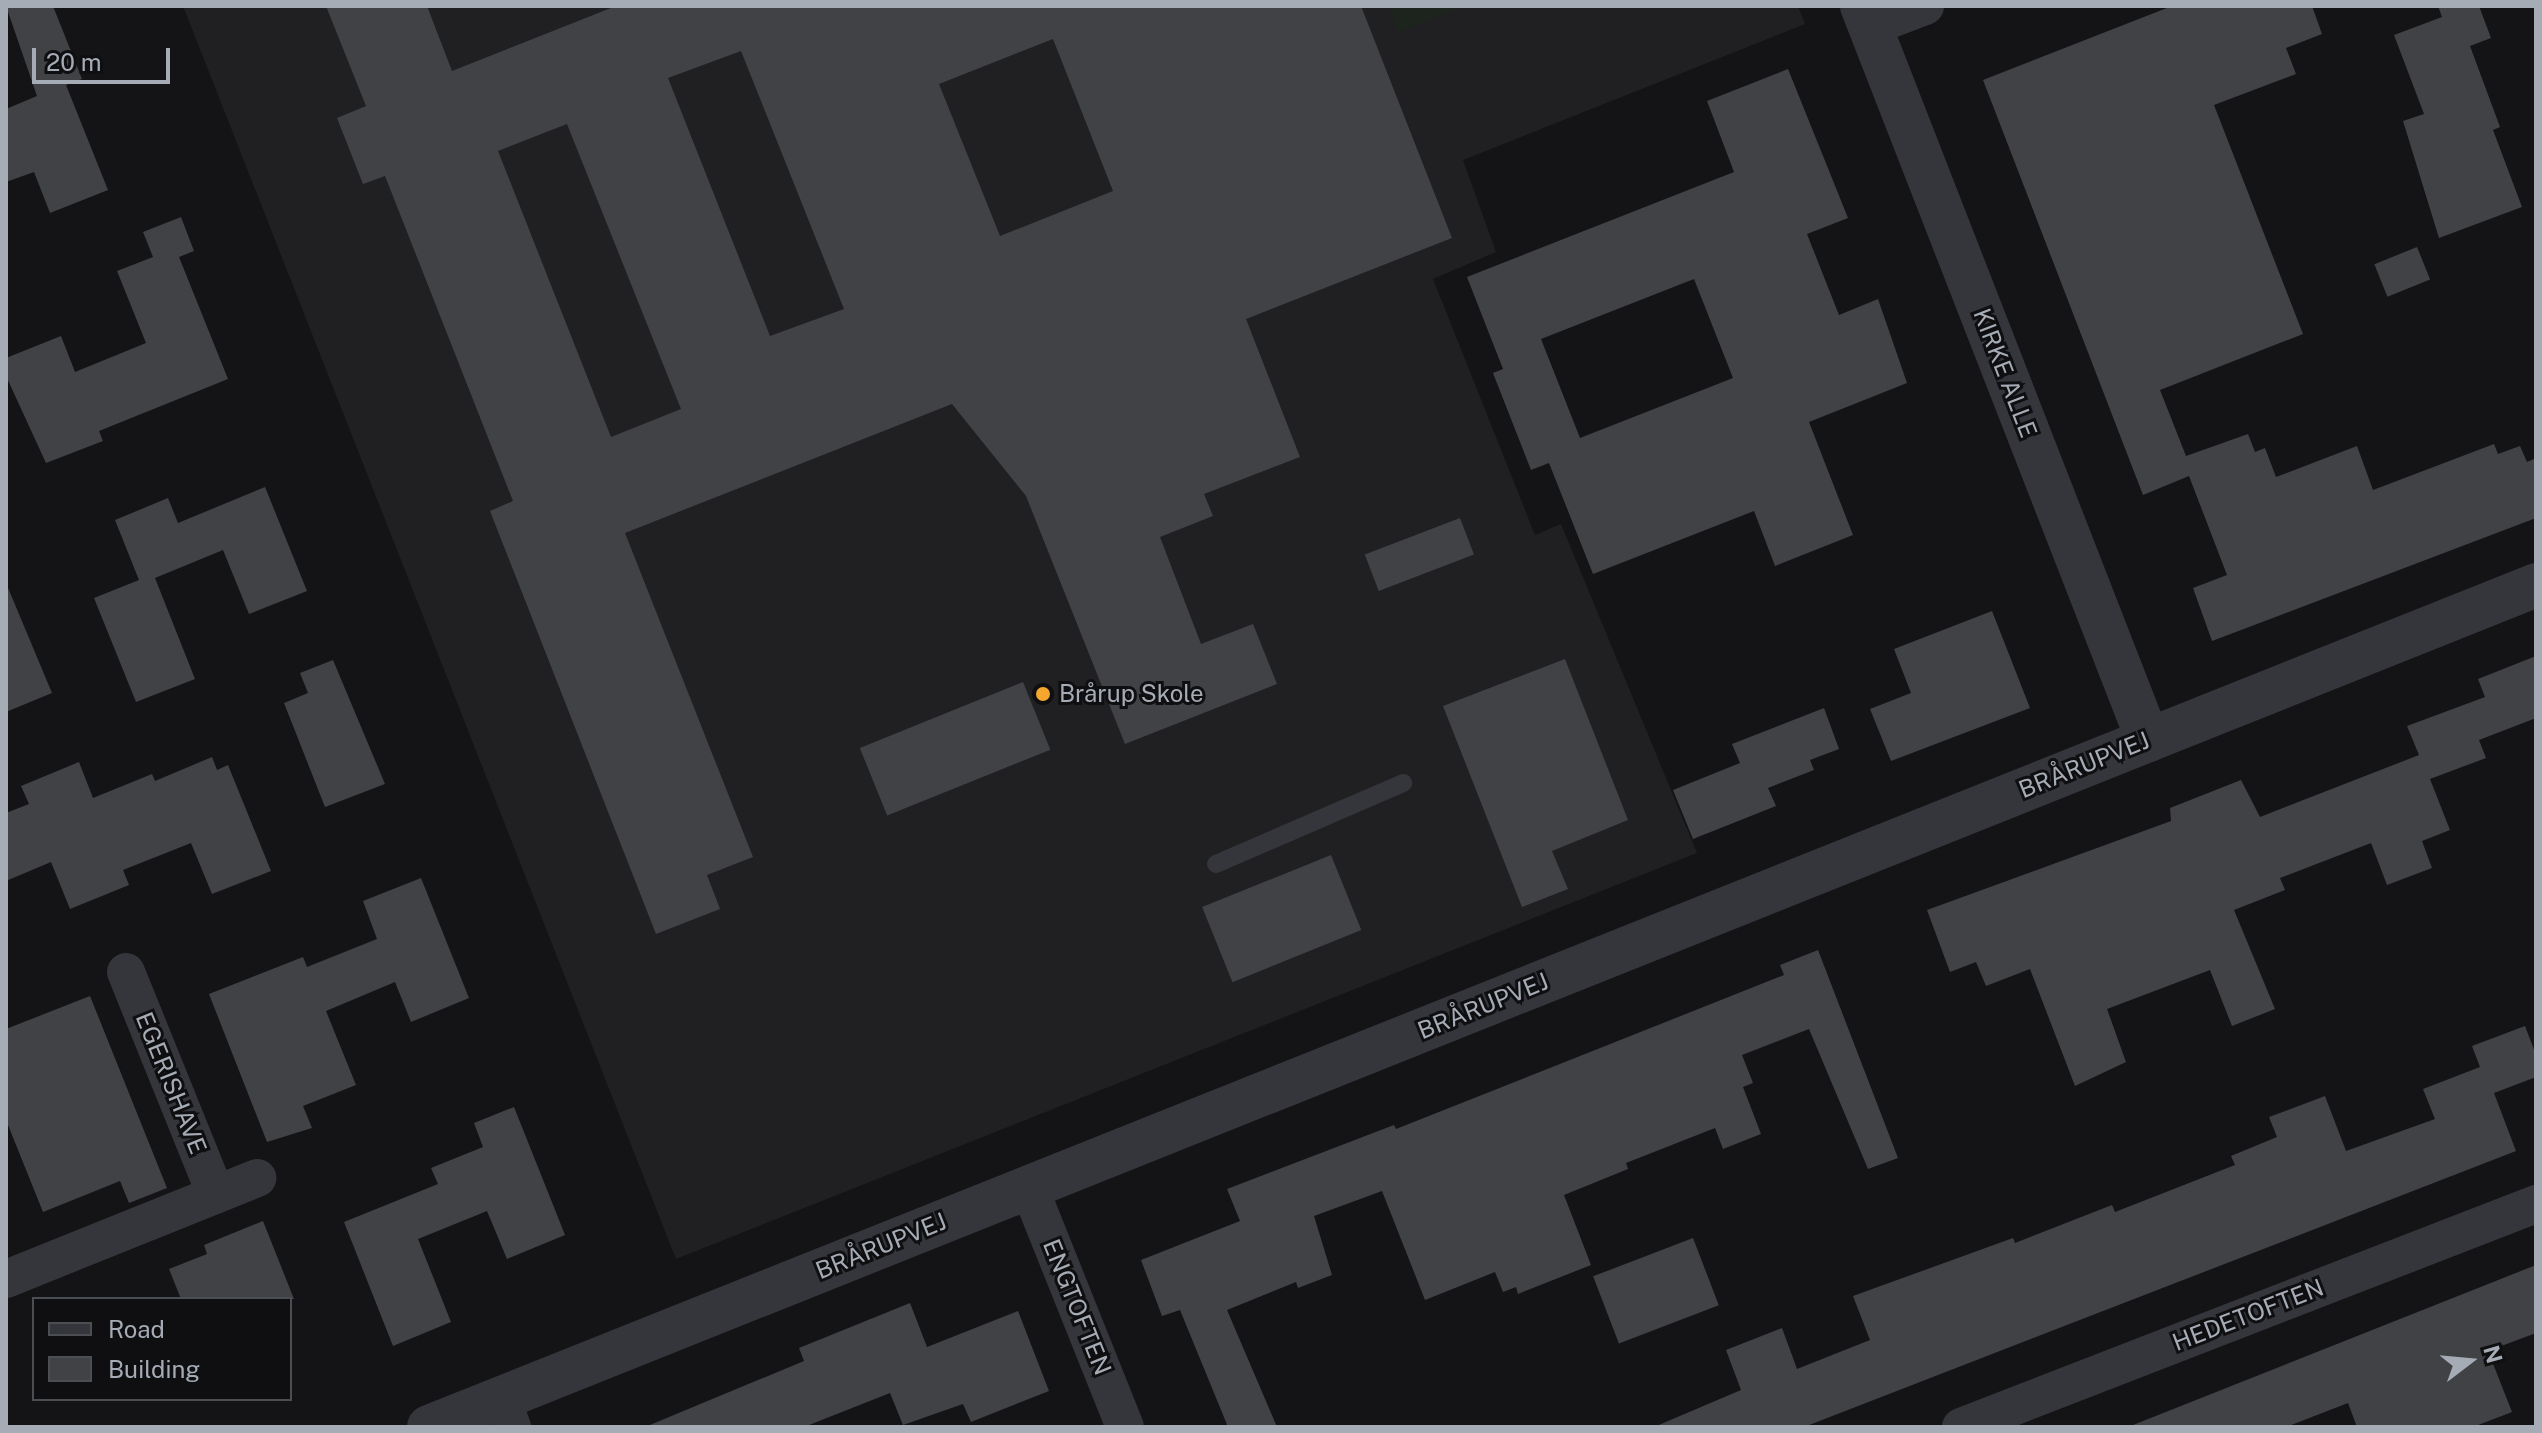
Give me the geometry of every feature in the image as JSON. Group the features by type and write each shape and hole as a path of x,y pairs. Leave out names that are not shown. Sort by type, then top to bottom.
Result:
{"street":[{"path":"1866,16 1925,6"},
{"name":"KIRKE ALLE","path":"1866,16 2148,740"},
{"name":"BRÅRUPVEJ","path":"429,1427 507,1413 1029,1187 2536,585"},
{"name":"EGERISHAVE","path":"126,972 216,1195"},
{"path":"6,1279 257,1178"},
{"name":"ENGTOFTEN","path":"1029,1187 1125,1427"},
{"name":"HEDETOFTEN","path":"1961,1427 2536,1204"}],"lane":[{"path":"1216,864 1403,783"}],"shaded area":[{"name":"Brårup Skole","path":"183,6 1798,6 1805,24 1463,160 1496,252 1433,279 1535,535 1561,524 1697,853 676,1259"},
{"path":"1388,6 1465,6 1398,32"}],"building":[{"path":"6,6 53,6 82,79 66,85 108,190 50,213 34,172 6,182 6,109 37,96"},
{"path":"326,6 427,6 452,71 616,6 1361,6 1452,238 1246,319 1300,457 1204,494 1213,516 1160,537 1201,644 1253,624 1277,684 1125,744 1026,496 952,404 625,533 753,857 707,875 720,909 656,934 490,511 513,501 385,176 363,184 337,118 366,106","holes":["1053,39 1113,191 1000,236 939,84","741,51 844,309 770,336 668,78","567,124 681,409 611,437 498,151"]},
{"path":"2172,6 2312,6 2322,34 2286,48 2296,74 2214,105 2303,334 2160,390 2186,456 2248,434 2255,452 2265,448 2276,477 2357,446 2373,490 2494,444 2498,454 2520,446 2527,462 2536,458 2536,518 2212,641 2193,588 2227,575 2189,476 2143,495 1983,80"},
{"path":"2438,6 2479,6 2491,38 2470,46 2500,127 2493,130 2522,207 2439,238 2403,121 2424,114 2394,35 2442,17"},
{"path":"1788,69 1848,218 1807,234 1839,315 1878,299 1907,383 1809,422 1853,535 1775,566 1754,511 1593,574 1549,463 1531,470 1493,373 1503,369 1467,277 1734,172 1707,101","holes":["1694,279 1733,378 1580,438 1541,339"]},
{"path":"181,217 194,251 179,257 228,379 99,431 103,441 46,463 6,376 6,358 61,336 75,372 146,343 117,271 153,257 143,232"},
{"path":"2417,247 2430,279 2387,297 2374,264"},
{"path":"265,487 307,591 249,614 223,550 155,578 195,679 136,702 94,598 139,580 115,520 168,498 178,523"},
{"path":"1460,518 1474,554 1379,591 1365,555"},
{"path":"6,583 52,693 6,712"},
{"path":"1992,611 2030,708 1891,761 1870,709 1911,693 1894,649"},
{"path":"2536,656 2536,718 2479,740 2486,758 2430,779 2450,830 2422,841 2432,868 2387,885 2371,843 2280,878 2285,890 2234,910 2275,1009 2232,1026 2210,970 2107,1009 2126,1062 2075,1086 2030,969 1986,986 1976,962 1950,972 1927,910 2171,821 2170,808 2241,780 2260,817 2419,755 2407,726 2485,697 2478,679"},
{"path":"1565,659 1628,820 1552,851 1568,889 1522,907 1443,706"},
{"path":"333,660 385,784 325,807 284,703 308,693 300,673"},
{"path":"1023,682 1050,750 887,816 860,748"},
{"path":"1824,708 1839,749 1810,760 1814,770 1768,788 1776,806 1693,839 1673,790 1740,763 1732,744"},
{"path":"212,757 217,770 228,765 271,871 212,894 191,843 123,870 129,885 70,909 51,862 6,881 6,813 29,804 21,786 79,762 93,798 152,774 155,781"},
{"path":"1331,855 1361,930 1232,982 1202,907"},
{"path":"421,878 469,998 411,1022 395,982 326,1011 356,1085 303,1106 312,1128 267,1142 209,994 303,957 307,967 377,939 363,901"},
{"path":"1818,950 1898,1158 1868,1169 1809,1029 1742,1055 1753,1083 1743,1087 1761,1134 1723,1149 1715,1128 1626,1163 1628,1169 1564,1195 1591,1265 1518,1294 1516,1287 1503,1292 1495,1272 1425,1300 1382,1191 1314,1216 1332,1275 1298,1288 1296,1282 1227,1310 1277,1427 1228,1427 1180,1310 1162,1316 1141,1260 1240,1221 1227,1189 1394,1125 1396,1129 1784,975 1780,965"},
{"path":"90,996 167,1188 129,1203 120,1181 43,1212 6,1120 6,1029"},
{"path":"2525,1026 2536,1055 2536,1077 2494,1093 2516,1151 1804,1427 1654,1427 1741,1390 1726,1350 1782,1328 1797,1369 1870,1340 1853,1296 2013,1238 2015,1243 2112,1205 2115,1212 2235,1165 2231,1156 2277,1137 2269,1117 2325,1096 2346,1151 2435,1119 2423,1089 2480,1067 2472,1046"},
{"path":"514,1107 565,1235 507,1259 487,1211 418,1239 451,1322 393,1346 344,1222 438,1184 431,1168 483,1147 474,1123"},
{"path":"263,1221 294,1299 180,1297 169,1269 207,1254 204,1245"},
{"path":"1693,1238 1719,1305 1619,1344 1593,1276"},
{"path":"2536,1265 2536,1333 2488,1351 2512,1412 2473,1427 2357,1427 2348,1403 2286,1427 2128,1427"},
{"path":"910,1303 927,1347 1018,1311 1049,1391 971,1422 963,1404 903,1425 890,1393 804,1427 645,1427 804,1361 799,1348"}],"place":[{"name":"Brårup Skole","path":"1043,694"}]}
